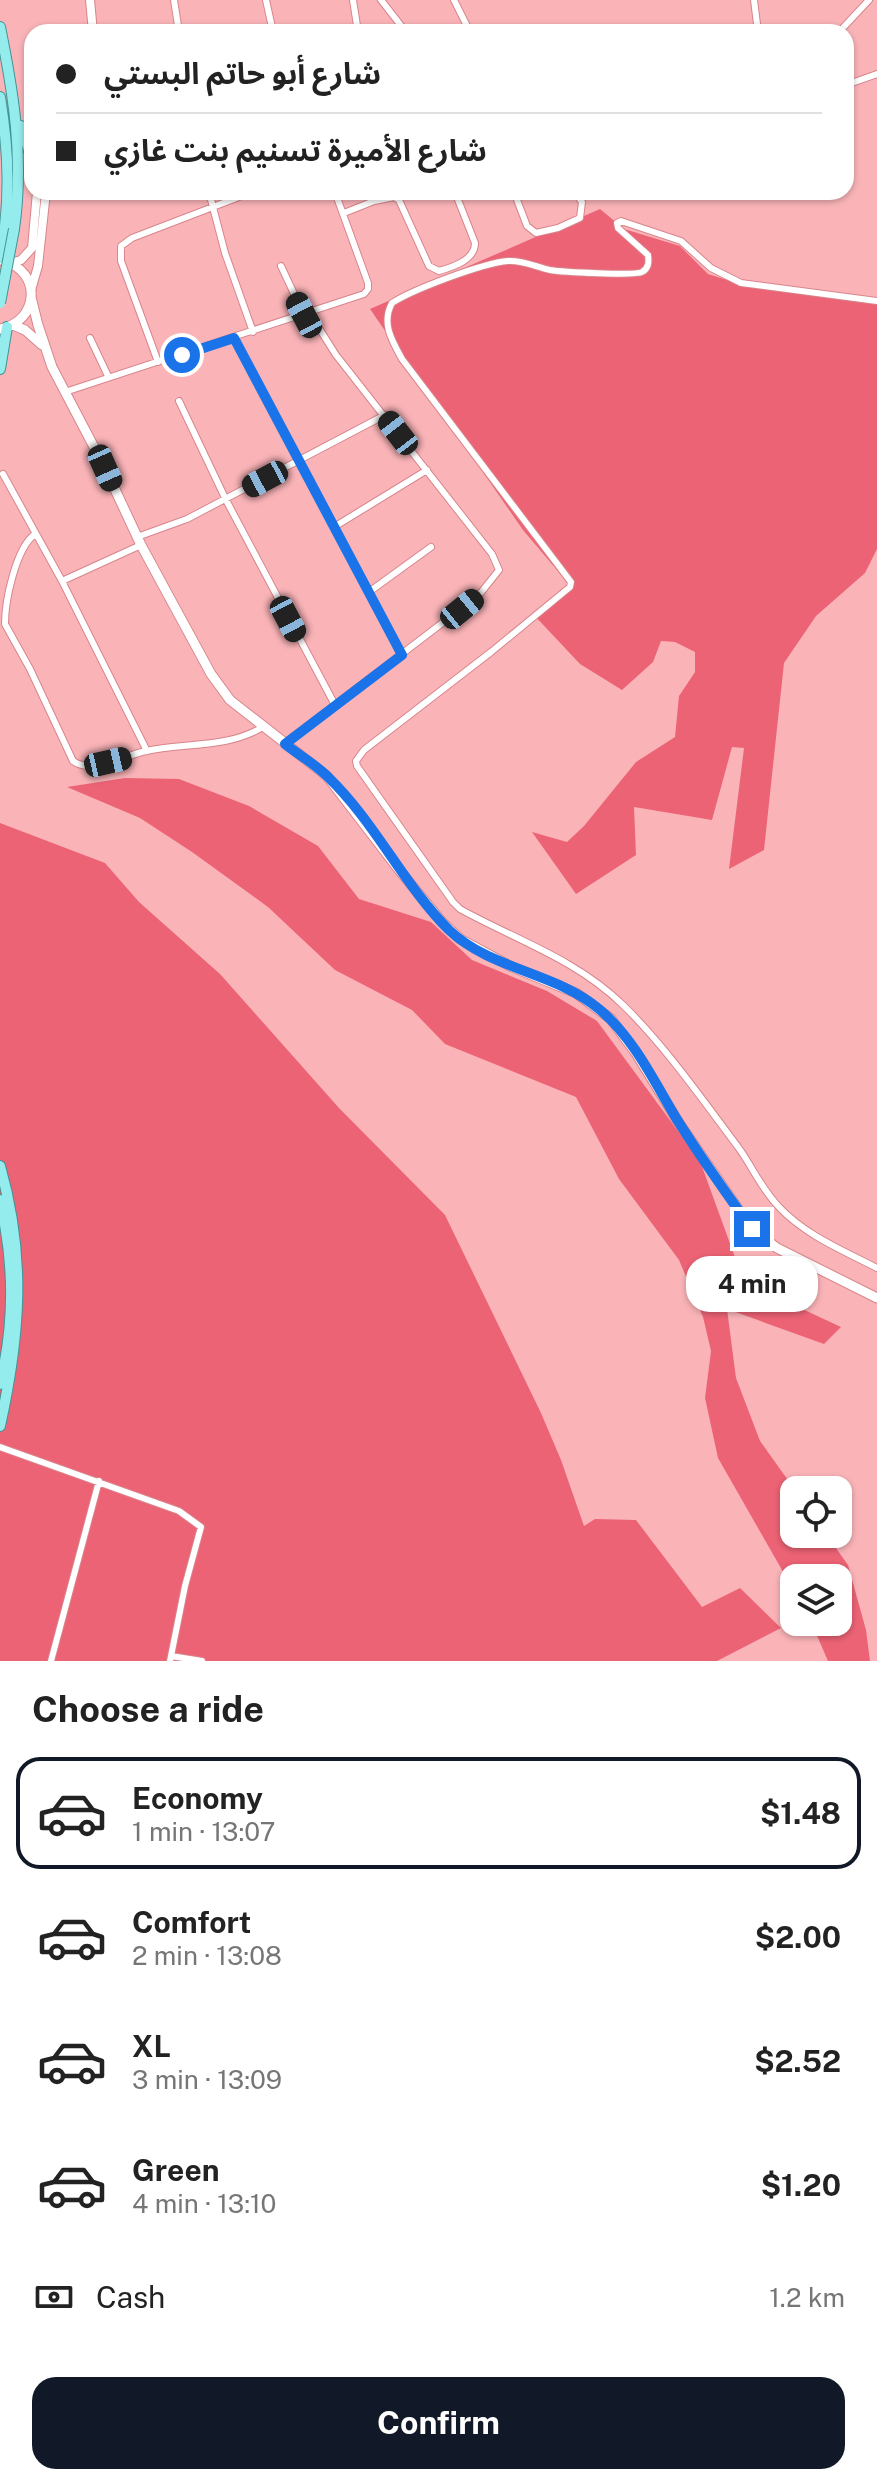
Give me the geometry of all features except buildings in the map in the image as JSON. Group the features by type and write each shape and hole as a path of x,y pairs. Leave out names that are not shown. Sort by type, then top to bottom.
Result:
{"main road":[{"path":"0,27 14,100 24,132"},
{"path":"0,303 19,176 14,100"},
{"path":"1,102 9,169 10,229 3,260 25,274 47,350 65,392 139,541 211,674 230,700 336,786 400,871 460,939 510,966 576,993 611,1019 752,1229 777,1248 877,1298"},
{"path":"0,121 1,102"},
{"path":"0,369 7,327 24,316 31,294"},
{"path":"7,327 31,335 47,350"},
{"path":"0,1166 11,1208 19,1279 16,1341 0,1426"},
{"path":"0,1200 10,1259 1,1379"}],"street":[{"path":"90,0 92,24"},
{"path":"174,0 178,24"},
{"path":"266,0 271,24"},
{"path":"353,0 357,24"},
{"path":"381,0 400,24"},
{"path":"454,0 466,24"},
{"path":"754,0 757,24"},
{"path":"846,24 869,0"},
{"path":"854,82 877,74"},
{"path":"3,260 24,258 32,248 36,200"},
{"path":"31,294 38,266 45,200"},
{"path":"210,200 253,332"},
{"path":"158,362 121,261 121,246 132,238 229,200"},
{"path":"65,392 354,299 368,289 338,200"},
{"path":"344,213 379,200"},
{"path":"399,200 429,266 439,271 471,257 475,251 475,243 458,200"},
{"path":"517,200 527,226 536,233 578,220 583,211 580,200"},
{"path":"877,301 741,283 711,268 681,241 621,221 617,223 618,228 648,255 648,266 643,272 557,271 525,262 506,261 437,282 392,303 388,312 388,330 402,359 571,582 570,587 510,637 364,750 357,756 356,762 460,909 564,959 622,1004 739,1149 778,1207 805,1229 877,1268"},
{"path":"281,266 307,314 336,355 492,554 499,570 479,595 285,744"},
{"path":"90,338 108,376"},
{"path":"234,338 402,655"},
{"path":"179,401 226,500 335,705"},
{"path":"62,581 226,500 385,415"},
{"path":"334,527 427,470"},
{"path":"3,474 62,581 147,751"},
{"path":"35,534 20,553 5,624 30,669 68,754 78,765 90,766 147,751 221,744 263,727"},
{"path":"369,592 431,547"},
{"path":"0,1447 179,1511 201,1527 185,1586 171,1658 202,1661"},
{"path":"51,1661 99,1481"}],"shaded area":[{"path":"600,209 624,229 680,246 708,274 743,285 877,303 877,549 865,573 816,616 784,663 764,850 729,869 744,748 732,747 712,820 634,807 636,855 576,894 532,832 567,842 584,826 636,762 675,737 679,696 695,672 695,652 675,642 661,641 653,662 622,690 580,664 533,614 573,589 523,530 370,309"},
{"path":"125,778 179,779 249,806 318,846 359,899 431,922 472,960 547,991 597,1021 700,1161 744,1282 841,1327 824,1344 727,1309 736,1378 760,1441 785,1476 780,1476 780,1548 836,1548 847,1564 780,1564 780,1566 718,1458 705,1398 711,1351 703,1317 679,1260 619,1179 576,1097 445,1044 412,1010 335,970 268,907 192,852 140,818 67,787"},
{"path":"0,823 105,863 139,902 220,974 339,1108 445,1215 541,1413 584,1526 595,1519 636,1520 702,1607 740,1588 780,1629 717,1661 0,1661"},
{"path":"852,1579 866,1630 870,1661 828,1661 817,1636 852,1636"}],"route":[{"path":"182,355 234,338 402,655 285,744 336,786 400,871 460,939 510,966 576,993 611,1019 752,1229"}]}
